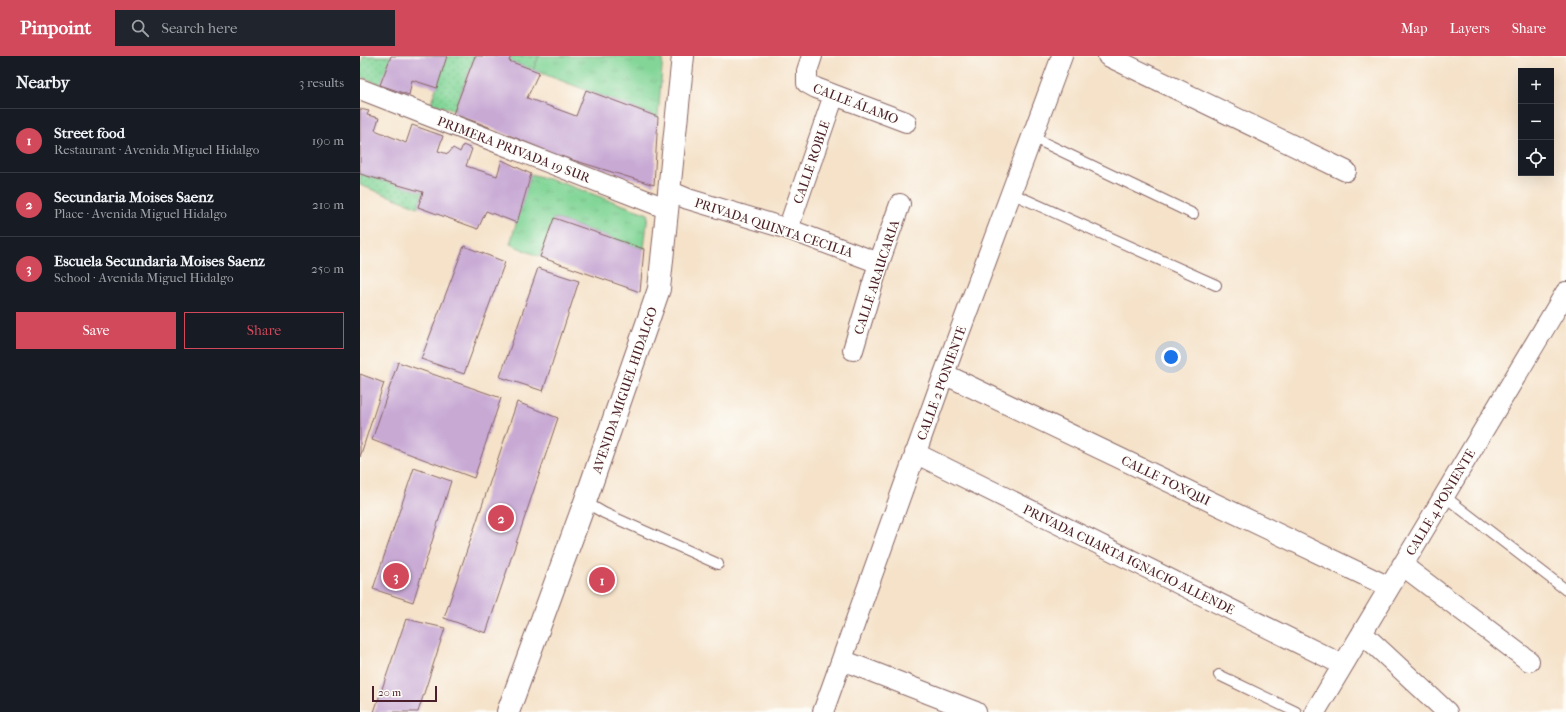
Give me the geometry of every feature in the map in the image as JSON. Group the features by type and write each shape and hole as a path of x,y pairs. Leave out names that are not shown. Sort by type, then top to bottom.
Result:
{"street":[{"name":"AVENIDA MIGUEL HIDALGO","path":"508,712 585,502 659,289 683,56"},
{"name":"CALLE ÁLAMO","path":"812,56 807,71 807,83 834,95 906,122"},
{"name":"CALLE 2 PONIENTE","path":"824,712 915,453 1062,56"},
{"path":"1108,56 1346,171"},
{"name":"PRIMERA PRIVADA 19 SUR","path":"360,89 668,200"},
{"name":"CALLE ROBLE","path":"788,229 834,95"},
{"name":"PRIVADA QUINTA CECILIA","path":"668,200 688,199 788,229 879,263"},
{"name":"CALLE ARAUCARIA","path":"853,350 879,263 900,204"},
{"name":"CALLE 4 PONIENTE","path":"1315,712 1566,292"},
{"name":"CALLE TOXQUI","path":"944,374 1389,587"},
{"name":"PRIVADA CUARTA IGNACIO ALLENDE","path":"915,453 1343,666"},
{"path":"1402,565 1528,661"},
{"path":"1362,633 1447,712"},
{"path":"842,660 976,712"}],"lane":[{"path":"1032,137 1193,214"},
{"path":"1011,193 1216,285"},
{"path":"1444,496 1566,590"},
{"path":"585,502 604,513 718,564"},
{"path":"1219,675 1296,712"}],"green space":[{"path":"364,56 392,56 381,84 360,77 360,65"},
{"path":"447,56 475,56 454,110 431,103"},
{"path":"511,56 539,56 533,70 509,61"},
{"path":"539,56 663,56 658,117 533,70"},
{"path":"360,174 423,192 418,207 360,185"},
{"path":"531,174 562,183 648,214 644,249 554,218 540,257 510,244"}],"building":[{"path":"391,56 447,56 437,88 412,80 409,95 380,85"},
{"path":"475,56 511,56 509,61 539,72 527,98 576,116 586,90 658,117 654,185 560,156 453,114"},
{"path":"360,109 369,111 367,115 379,118 375,130 406,143 412,125 443,136 438,151 448,154 453,148 460,152 463,145 472,149 466,166 497,176 502,160 531,174 517,223 486,211 478,229 418,207 423,192 360,174"},
{"path":"554,218 644,249 640,292 540,257"},
{"path":"464,246 505,262 464,374 421,359"},
{"path":"538,268 579,281 543,391 500,377"},
{"path":"398,362 501,398 474,478 372,440"},
{"path":"360,374 384,383 360,457"},
{"path":"517,402 558,418 486,633 444,618"},
{"path":"414,468 451,481 413,602 373,589"},
{"path":"406,619 445,628 418,712 374,712"}],"place":[{"name":"Secundaria Moises Saenz","path":"501,518"},
{"name":"Escuela Secundaria Moises Saenz","path":"396,576"},
{"name":"Street food","path":"602,580"}]}
